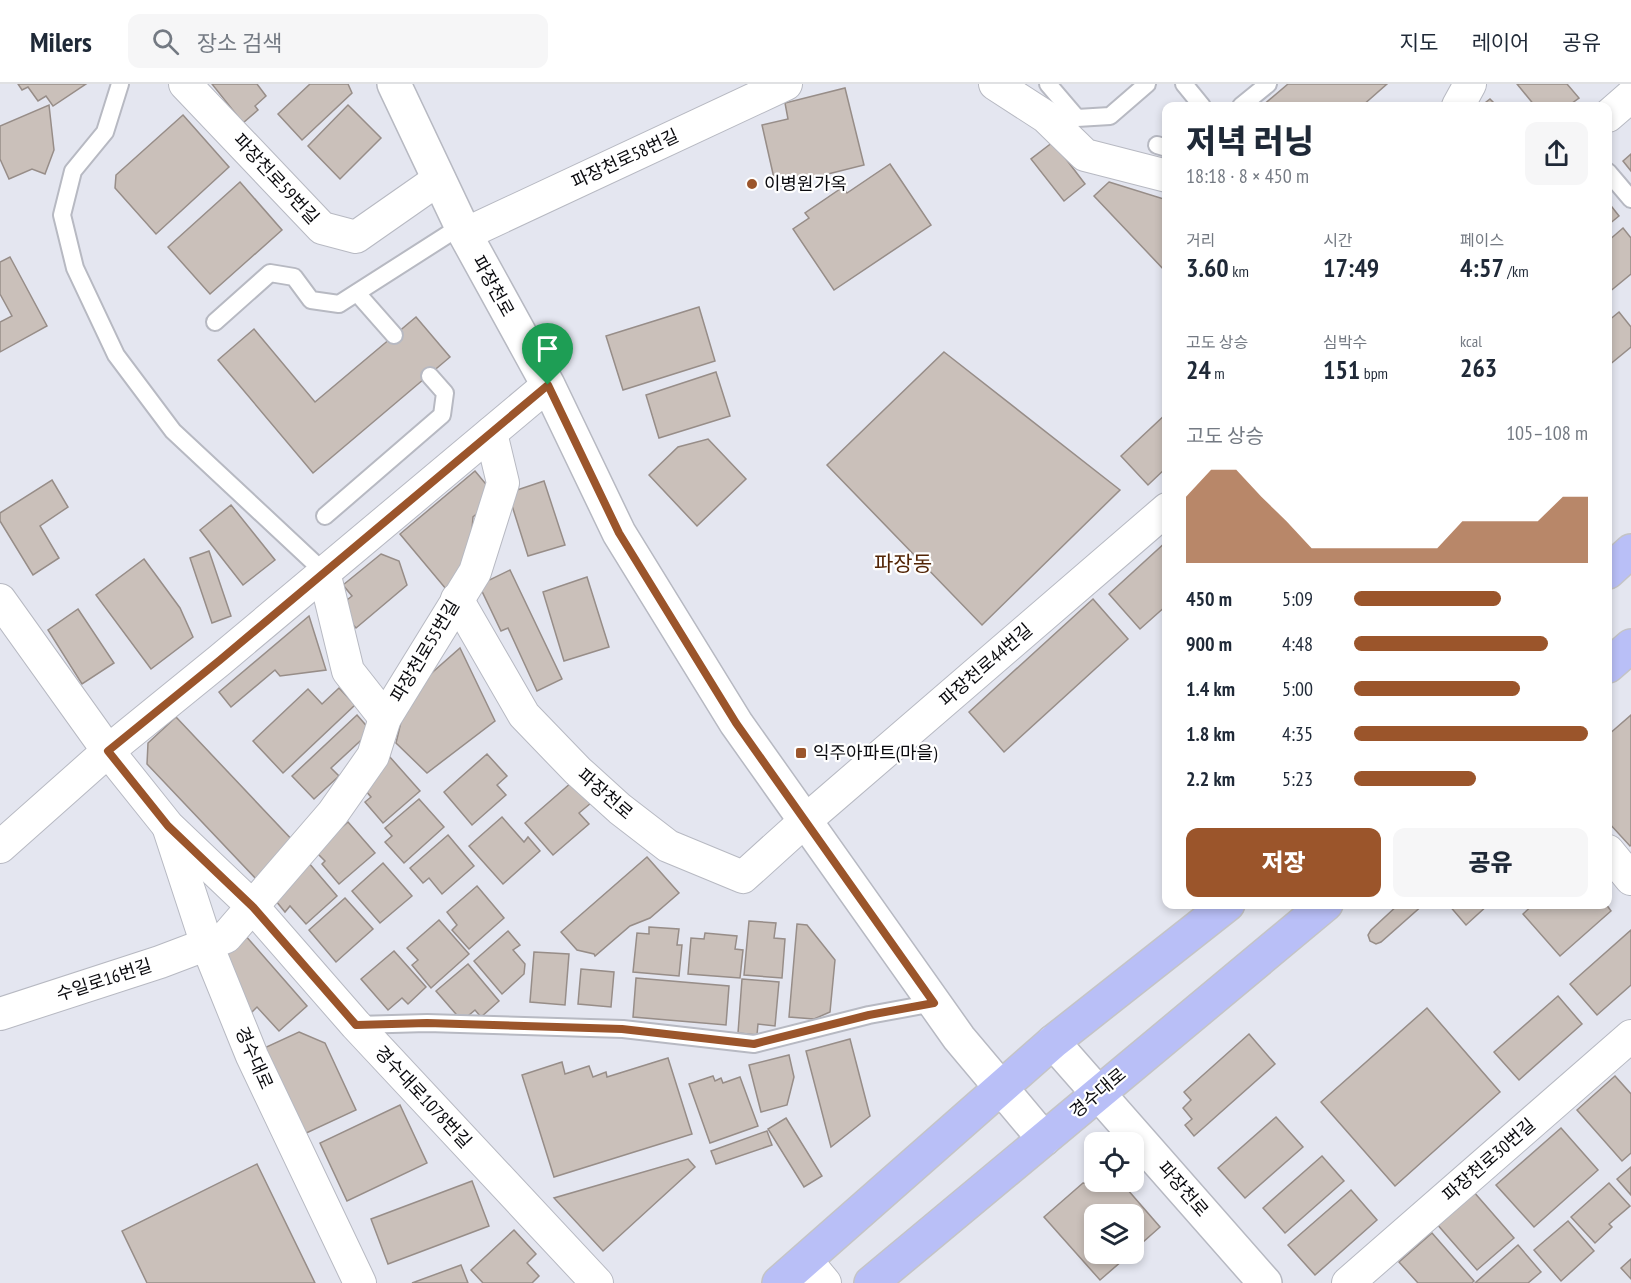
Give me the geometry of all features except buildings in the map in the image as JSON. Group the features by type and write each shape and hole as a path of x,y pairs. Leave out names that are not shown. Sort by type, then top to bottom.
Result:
{"main road":[{"path":"1612,568 1631,551"},
{"path":"1612,663 1631,646"},
{"path":"779,1283 815,1271 1002,1088 1053,1042 1222,909"},
{"name":"경수대로","path":"871,1283 1320,909"}],"street":[{"name":"파장천로59번길","path":"185,84 322,228 356,237 439,179"},
{"name":"파장천로","path":"394,84 463,230 548,385 619,533 736,723 959,1038 1044,1139"},
{"name":"파장천로58번길","path":"463,230 786,84"},
{"path":"995,84 1046,117 1085,155 1162,175"},
{"path":"1612,113 1631,96"},
{"path":"0,847 108,751 548,385"},
{"name":"파장천로55번길","path":"324,572 348,671 385,718 475,572 503,483 491,433"},
{"name":"파장천로44번길","path":"805,821 1162,513"},
{"name":"파장천로","path":"457,599 524,715 578,771 620,809 668,846 743,878 805,821"},
{"name":"경수대로1078번길","path":"0,600 108,751 168,826 253,907 356,1025 597,1283"},
{"path":"253,907 333,813 373,756 385,718"},
{"name":"경수대로","path":"168,826 207,945 252,1056 360,1283"},
{"path":"1612,856 1631,879"},
{"name":"수일로16번길","path":"0,1014 160,962 226,937 253,907"},
{"name":"파장천로30번길","path":"1348,1283 1631,1036"},
{"name":"파장천로","path":"1053,1042 1265,1283"}],"lane":[{"path":"120,84 105,132 73,171 62,215 75,268 116,355 173,431 324,572"},
{"path":"1048,84 1077,118 1110,116 1147,84"},
{"path":"1184,84 1199,102"},
{"path":"1245,102 1268,84"},
{"path":"1612,177 1631,199"},
{"path":"215,322 270,273 294,278 311,300 339,304 463,230"},
{"path":"357,292 394,335"},
{"path":"325,516 442,415 446,393 430,376"},
{"path":"356,1025 427,1023 622,1029 754,1044 869,1015 934,1003"}],"place":[{"name":"이병원가옥","path":"752,184"},
{"name":"익주아파트(마을)","path":"801,753"}],"district":[{"name":"파장동","path":"903,564"}],"route":[{"path":"548,385 619,533 736,723 934,1003 869,1015 754,1044 622,1029 427,1023 356,1025 253,907 168,826 108,751 548,385"}]}
